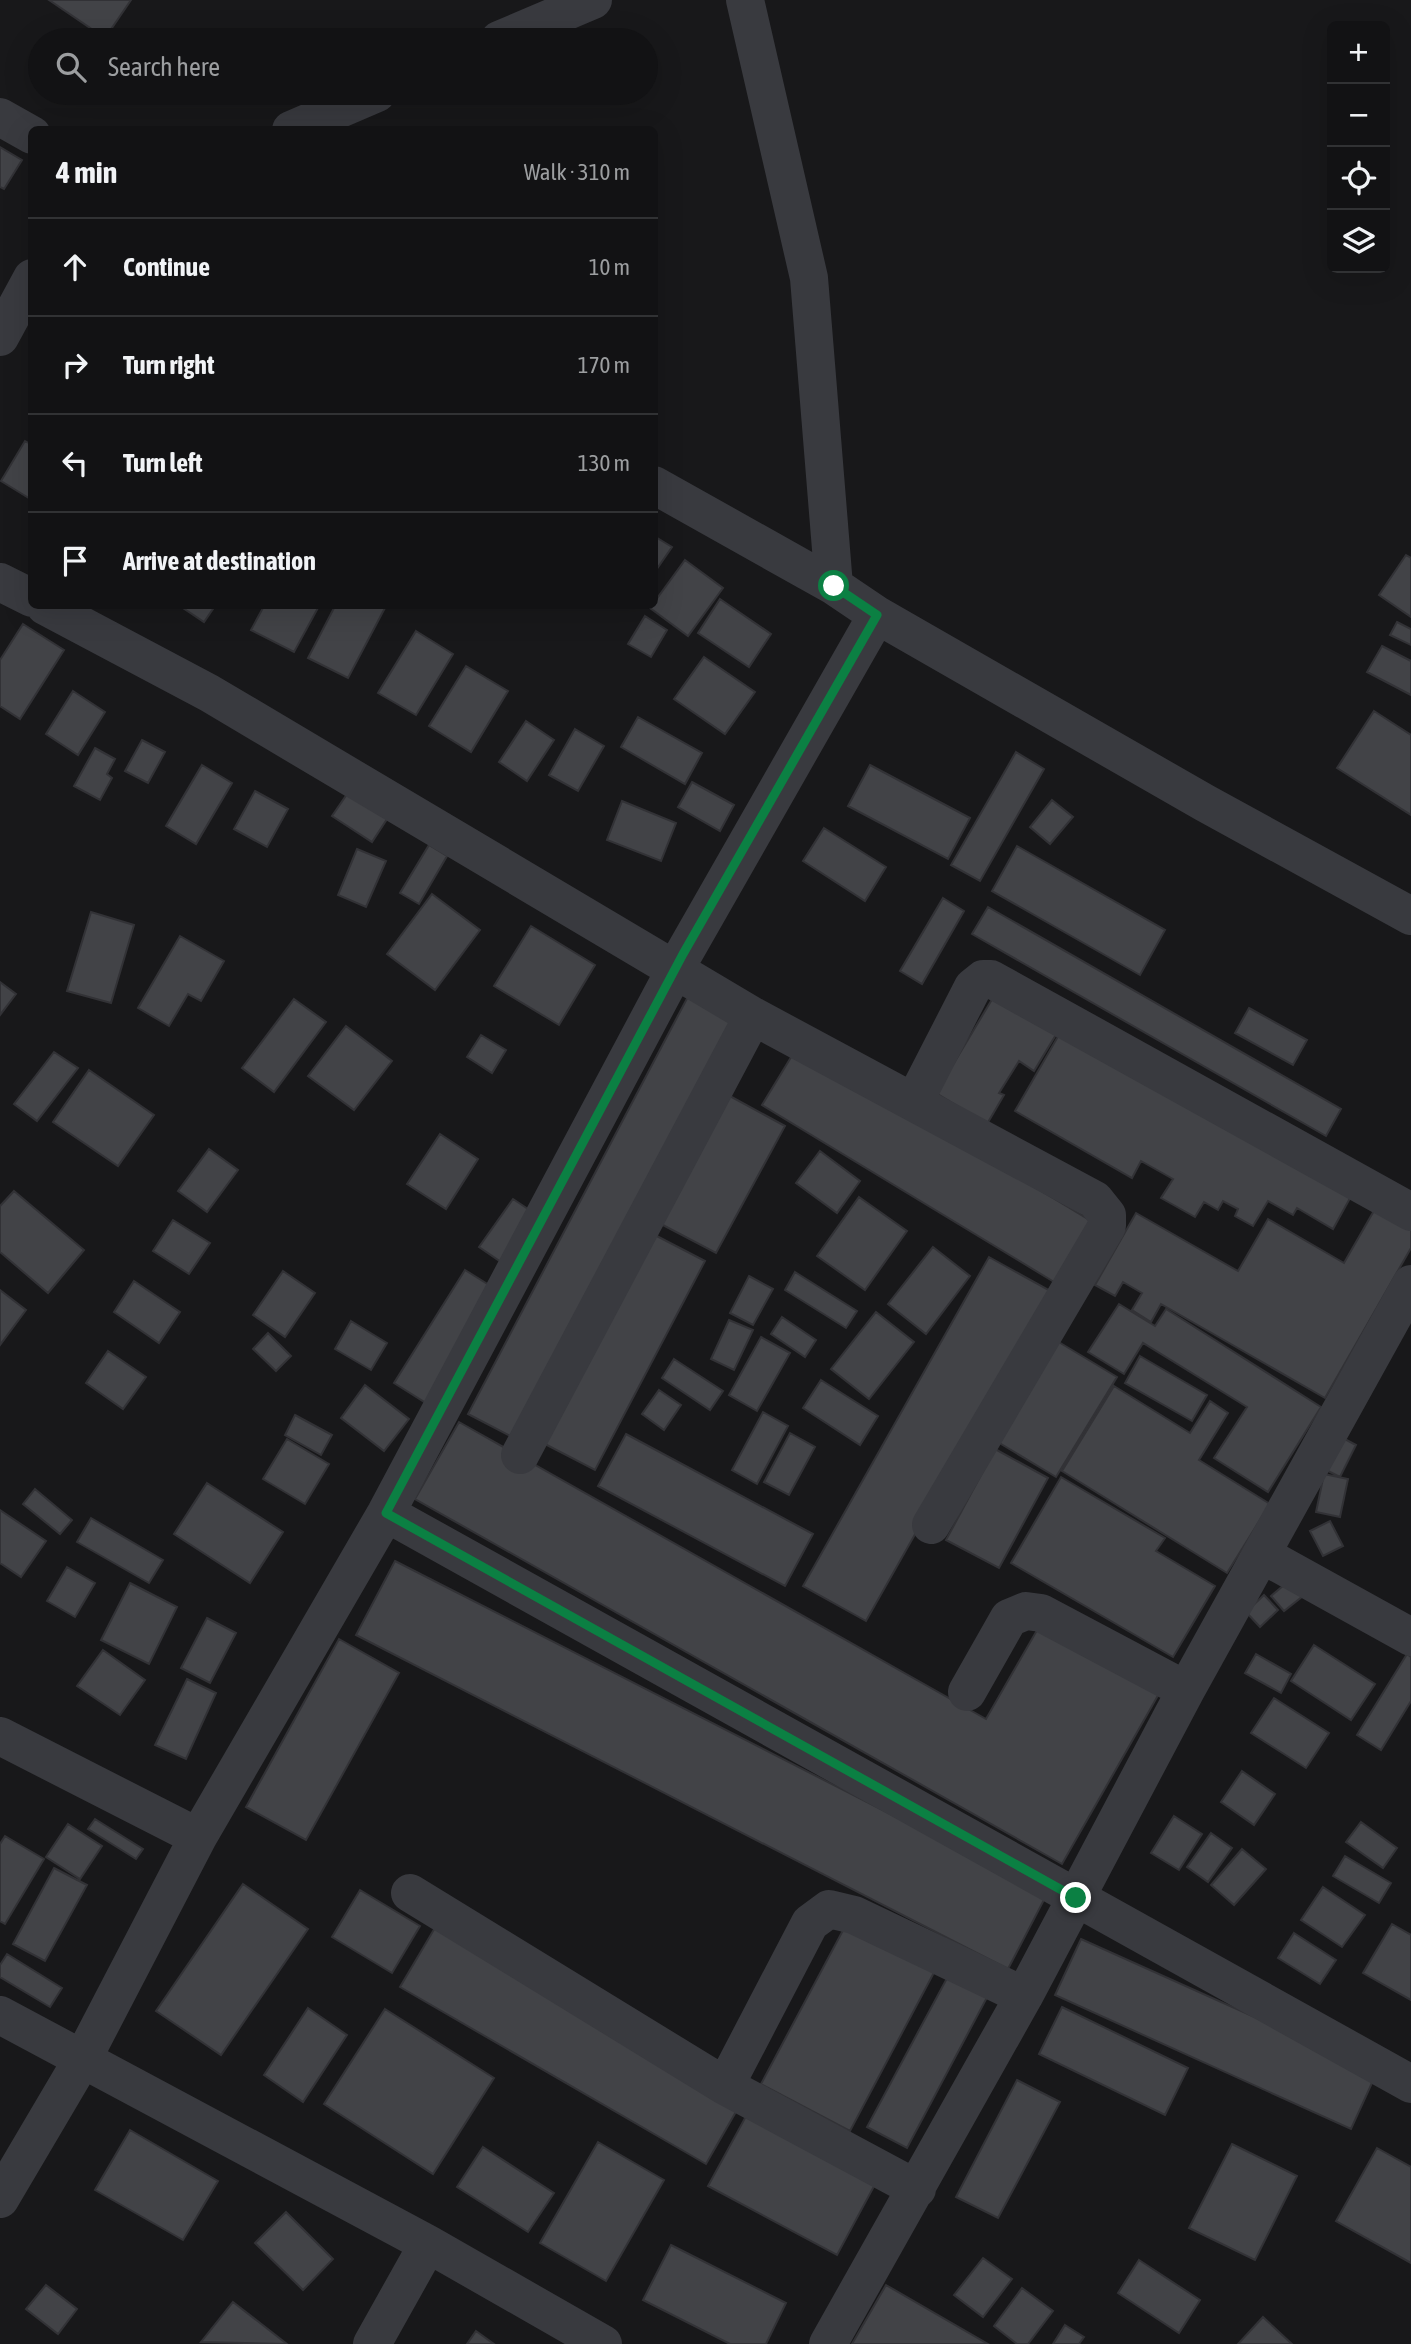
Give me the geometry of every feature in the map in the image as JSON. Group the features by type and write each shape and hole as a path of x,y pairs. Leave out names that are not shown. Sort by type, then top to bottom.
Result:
{"street":[{"path":"527,28 593,0"},
{"path":"745,0 809,278 834,586"},
{"path":"300,126 349,105"},
{"path":"0,117 28,133"},
{"path":"0,337 28,285"},
{"path":"658,487 834,586 877,615 1205,803 1411,916"},
{"path":"0,582 28,596"},
{"path":"51,609 209,693 753,1016 1095,1200 1107,1215 1107,1226 931,1525"},
{"path":"0,2199 82,2060 198,1837 386,1513 675,970 877,615"},
{"path":"914,1102 973,987 983,979 991,979 1411,1212"},
{"path":"520,1455 753,1016"},
{"path":"828,2344 1024,1996 1186,1690 1411,1284"},
{"path":"386,1513 1411,2084"},
{"path":"1263,1555 1411,1637"},
{"path":"967,1692 1009,1618 1026,1611 1041,1613 1186,1690"},
{"path":"0,1735 198,1837"},
{"path":"410,1893 725,2085 917,2189"},
{"path":"725,2085 810,1923 829,1909 854,1915 1024,1996"},
{"path":"0,2015 428,2244 603,2344"},
{"path":"372,2344 428,2244"}],"building":[{"path":"49,0 131,0 112,28 90,28"},
{"path":"0,147 22,160 4,189 0,187"},
{"path":"25,441 28,443 28,498 1,481"},
{"path":"658,538 672,547 658,567"},
{"path":"1406,555 1411,558 1411,617 1379,595"},
{"path":"685,560 723,588 688,636 651,609 658,609 658,597"},
{"path":"720,599 771,634 749,667 698,633"},
{"path":"184,609 213,609 204,622"},
{"path":"262,609 317,609 294,652 251,630"},
{"path":"333,609 384,609 348,678 308,658"},
{"path":"645,616 667,630 651,657 628,644"},
{"path":"1397,622 1411,629 1411,645 1390,635"},
{"path":"23,624 64,650 20,719 0,706 0,660"},
{"path":"416,631 453,654 416,715 378,693"},
{"path":"1382,646 1411,661 1411,695 1367,672"},
{"path":"704,657 755,692 725,734 674,699"},
{"path":"466,666 508,691 471,752 429,726"},
{"path":"73,691 105,712 78,755 46,734"},
{"path":"1374,711 1411,735 1411,815 1337,768"},
{"path":"638,717 702,753 685,784 621,747"},
{"path":"526,721 554,740 527,781 499,762"},
{"path":"575,729 604,746 578,791 549,775"},
{"path":"142,740 165,752 148,783 125,771"},
{"path":"95,748 115,759 107,774 112,778 100,800 74,786"},
{"path":"1016,752 1044,769 980,881 951,865"},
{"path":"202,765 232,783 196,844 166,826"},
{"path":"870,765 970,818 948,859 848,806"},
{"path":"692,782 734,805 720,831 678,807"},
{"path":"352,787 391,813 372,842 332,816"},
{"path":"255,791 288,809 267,847 234,829"},
{"path":"1052,800 1073,817 1050,844 1030,827"},
{"path":"622,801 676,823 661,861 607,840"},
{"path":"824,828 886,867 865,901 803,861"},
{"path":"429,845 447,856 419,904 400,893"},
{"path":"1017,846 1165,930 1140,975 992,891"},
{"path":"357,849 386,861 366,907 338,895"},
{"path":"432,894 480,930 435,990 387,954"},
{"path":"943,898 964,911 922,984 900,971"},
{"path":"988,907 1341,1109 1326,1136 972,934"},
{"path":"91,912 134,925 111,1003 67,991"},
{"path":"531,926 595,965 559,1025 494,986"},
{"path":"180,936 224,961 201,1001 188,994 169,1026 138,1008"},
{"path":"0,982 16,994 0,1015"},
{"path":"692,989 744,1016 520,1441 468,1414"},
{"path":"997,991 1060,1028 1034,1071 1019,1061 999,1093 1004,1095 987,1124 936,1093"},
{"path":"294,999 326,1022 274,1092 242,1068"},
{"path":"1249,1008 1307,1040 1293,1065 1235,1033"},
{"path":"346,1026 392,1061 354,1110 308,1076"},
{"path":"1064,1026 1354,1191 1333,1229 1297,1208 1293,1215 1268,1201 1253,1226 1235,1216 1238,1209 1223,1201 1218,1210 1204,1202 1195,1217 1161,1198 1173,1179 1141,1161 1132,1178 1015,1111"},
{"path":"481,1035 506,1050 492,1073 467,1057"},
{"path":"799,1044 1096,1224 1059,1285 762,1105"},
{"path":"54,1052 78,1068 37,1121 14,1104"},
{"path":"89,1070 154,1115 118,1166 53,1122"},
{"path":"728,1095 785,1126 716,1253 659,1223"},
{"path":"440,1134 478,1159 446,1209 407,1184"},
{"path":"209,1149 238,1170 207,1212 178,1191"},
{"path":"820,1151 860,1181 837,1213 796,1183"},
{"path":"14,1191 84,1250 48,1293 0,1252 0,1206"},
{"path":"859,1197 907,1231 865,1290 817,1256"},
{"path":"513,1199 537,1215 504,1264 479,1247"},
{"path":"1379,1202 1411,1221 1411,1248 1325,1398 1161,1304 1151,1322 1132,1310 1142,1293 1123,1282 1115,1296 1095,1285 1136,1213 1238,1271 1268,1219 1344,1263"},
{"path":"173,1220 210,1243 189,1274 153,1251"},
{"path":"651,1233 705,1261 595,1470 541,1442"},
{"path":"933,1247 970,1276 926,1334 888,1304"},
{"path":"989,1257 1052,1292 866,1621 803,1586"},
{"path":"465,1270 497,1290 426,1403 394,1383"},
{"path":"283,1271 315,1293 285,1337 253,1315"},
{"path":"795,1272 857,1311 846,1328 785,1290"},
{"path":"749,1276 773,1289 753,1325 730,1313"},
{"path":"134,1281 180,1312 159,1343 114,1312"},
{"path":"0,1290 26,1310 0,1345"},
{"path":"1119,1304 1155,1326 1166,1309 1321,1407 1268,1492 1214,1458 1247,1407 1143,1343 1124,1374 1088,1352"},
{"path":"876,1312 914,1342 869,1399 831,1369"},
{"path":"782,1317 816,1340 805,1357 771,1334"},
{"path":"729,1320 753,1330 734,1370 711,1359"},
{"path":"351,1321 387,1343 371,1370 335,1349"},
{"path":"268,1333 291,1356 276,1371 253,1349"},
{"path":"761,1337 790,1353 757,1411 729,1395"},
{"path":"1057,1341 1117,1377 1056,1477 996,1441"},
{"path":"108,1351 146,1377 123,1409 86,1383"},
{"path":"1140,1356 1207,1395 1192,1421 1125,1383"},
{"path":"674,1359 723,1391 710,1410 662,1378"},
{"path":"821,1380 878,1416 860,1445 803,1408"},
{"path":"365,1385 409,1419 384,1451 341,1418"},
{"path":"1114,1386 1190,1433 1210,1401 1228,1413 1199,1460 1270,1504 1227,1573 1062,1471"},
{"path":"659,1390 681,1405 664,1430 642,1414"},
{"path":"763,1412 788,1426 757,1484 732,1470"},
{"path":"295,1415 332,1435 321,1455 285,1435"},
{"path":"459,1422 986,1719 1040,1625 1160,1692 1062,1864 415,1499"},
{"path":"790,1433 815,1447 789,1495 764,1482"},
{"path":"626,1434 813,1534 785,1586 598,1486"},
{"path":"1341,1437 1356,1445 1340,1477 1324,1469"},
{"path":"287,1439 329,1464 305,1504 263,1479"},
{"path":"995,1449 1048,1478 999,1568 946,1540"},
{"path":"1324,1474 1348,1479 1340,1517 1316,1512"},
{"path":"1061,1477 1165,1538 1156,1551 1215,1586 1173,1657 1011,1563"},
{"path":"207,1483 283,1532 250,1583 174,1534"},
{"path":"35,1489 72,1520 60,1534 23,1504"},
{"path":"0,1510 46,1541 21,1577 0,1563"},
{"path":"91,1518 163,1560 149,1583 77,1542"},
{"path":"1330,1521 1343,1546 1323,1556 1310,1531"},
{"path":"395,1561 1047,1894 1008,1969 356,1635"},
{"path":"67,1567 95,1583 75,1617 47,1601"},
{"path":"1290,1580 1303,1596 1284,1611 1271,1596"},
{"path":"130,1583 177,1607 149,1664 101,1640"},
{"path":"1264,1595 1278,1610 1260,1627 1246,1612"},
{"path":"207,1618 236,1633 210,1683 181,1668"},
{"path":"339,1639 399,1673 306,1840 246,1807"},
{"path":"1314,1645 1375,1684 1351,1720 1291,1681"},
{"path":"103,1650 145,1680 120,1715 77,1686"},
{"path":"1256,1654 1291,1674 1281,1693 1245,1673"},
{"path":"1407,1654 1411,1657 1411,1701 1381,1750 1357,1735"},
{"path":"187,1679 216,1693 186,1759 155,1745"},
{"path":"1274,1698 1329,1733 1306,1768 1251,1733"},
{"path":"1242,1771 1275,1794 1254,1825 1221,1802"},
{"path":"1174,1816 1202,1834 1179,1870 1151,1853"},
{"path":"95,1819 143,1849 136,1859 88,1829"},
{"path":"1361,1822 1397,1848 1383,1868 1346,1842"},
{"path":"68,1824 102,1846 80,1879 46,1857"},
{"path":"1211,1833 1232,1848 1208,1882 1187,1867"},
{"path":"5,1836 44,1859 5,1924 0,1921 0,1844"},
{"path":"1242,1849 1266,1869 1234,1905 1211,1885"},
{"path":"1345,1856 1391,1883 1379,1903 1333,1876"},
{"path":"54,1868 87,1885 45,1961 13,1944"},
{"path":"243,1884 308,1929 221,2055 156,2011"},
{"path":"1323,1887 1365,1915 1342,1947 1301,1920"},
{"path":"360,1890 420,1926 392,1973 332,1937"},
{"path":"849,1919 938,1965 850,2131 761,2084"},
{"path":"1392,1924 1411,1935 1411,2000 1363,1973"},
{"path":"436,1926 741,2103 706,2164 400,1987"},
{"path":"1294,1933 1336,1960 1320,1984 1278,1958"},
{"path":"1081,1939 1377,2072 1351,2129 1055,1995"},
{"path":"7,1954 62,1988 50,2007 0,1977 0,1965"},
{"path":"953,1967 992,1988 907,2148 867,2127"},
{"path":"1062,2007 1188,2068 1165,2115 1039,2054"},
{"path":"308,2008 347,2035 303,2102 264,2075"},
{"path":"385,2009 494,2078 433,2174 324,2104"},
{"path":"1017,2080 1060,2102 998,2218 956,2197"},
{"path":"751,2107 879,2177 837,2255 708,2186"},
{"path":"130,2130 218,2181 183,2240 95,2190"},
{"path":"598,2142 664,2180 606,2281 540,2243"},
{"path":"1232,2144 1297,2176 1255,2260 1189,2228"},
{"path":"483,2147 554,2193 528,2232 457,2187"},
{"path":"1377,2148 1411,2167 1411,2263 1336,2221"},
{"path":"286,2212 333,2259 303,2290 255,2243"},
{"path":"671,2245 786,2303 766,2344 730,2344 643,2300"},
{"path":"983,2258 1012,2279 983,2317 954,2295"},
{"path":"1139,2260 1200,2300 1179,2333 1118,2293"},
{"path":"46,2285 77,2309 58,2334 26,2309"},
{"path":"886,2285 988,2344 852,2344"},
{"path":"1022,2288 1053,2311 1028,2344 1017,2344 994,2326"},
{"path":"233,2302 287,2344 201,2342"},
{"path":"1263,2317 1292,2344 1238,2344"},
{"path":"1065,2325 1084,2337 1079,2344 1053,2344"},
{"path":"476,2331 494,2344 467,2344"}],"route":[{"path":"834,586 877,615 683,954 386,1513 1076,1898"}]}
